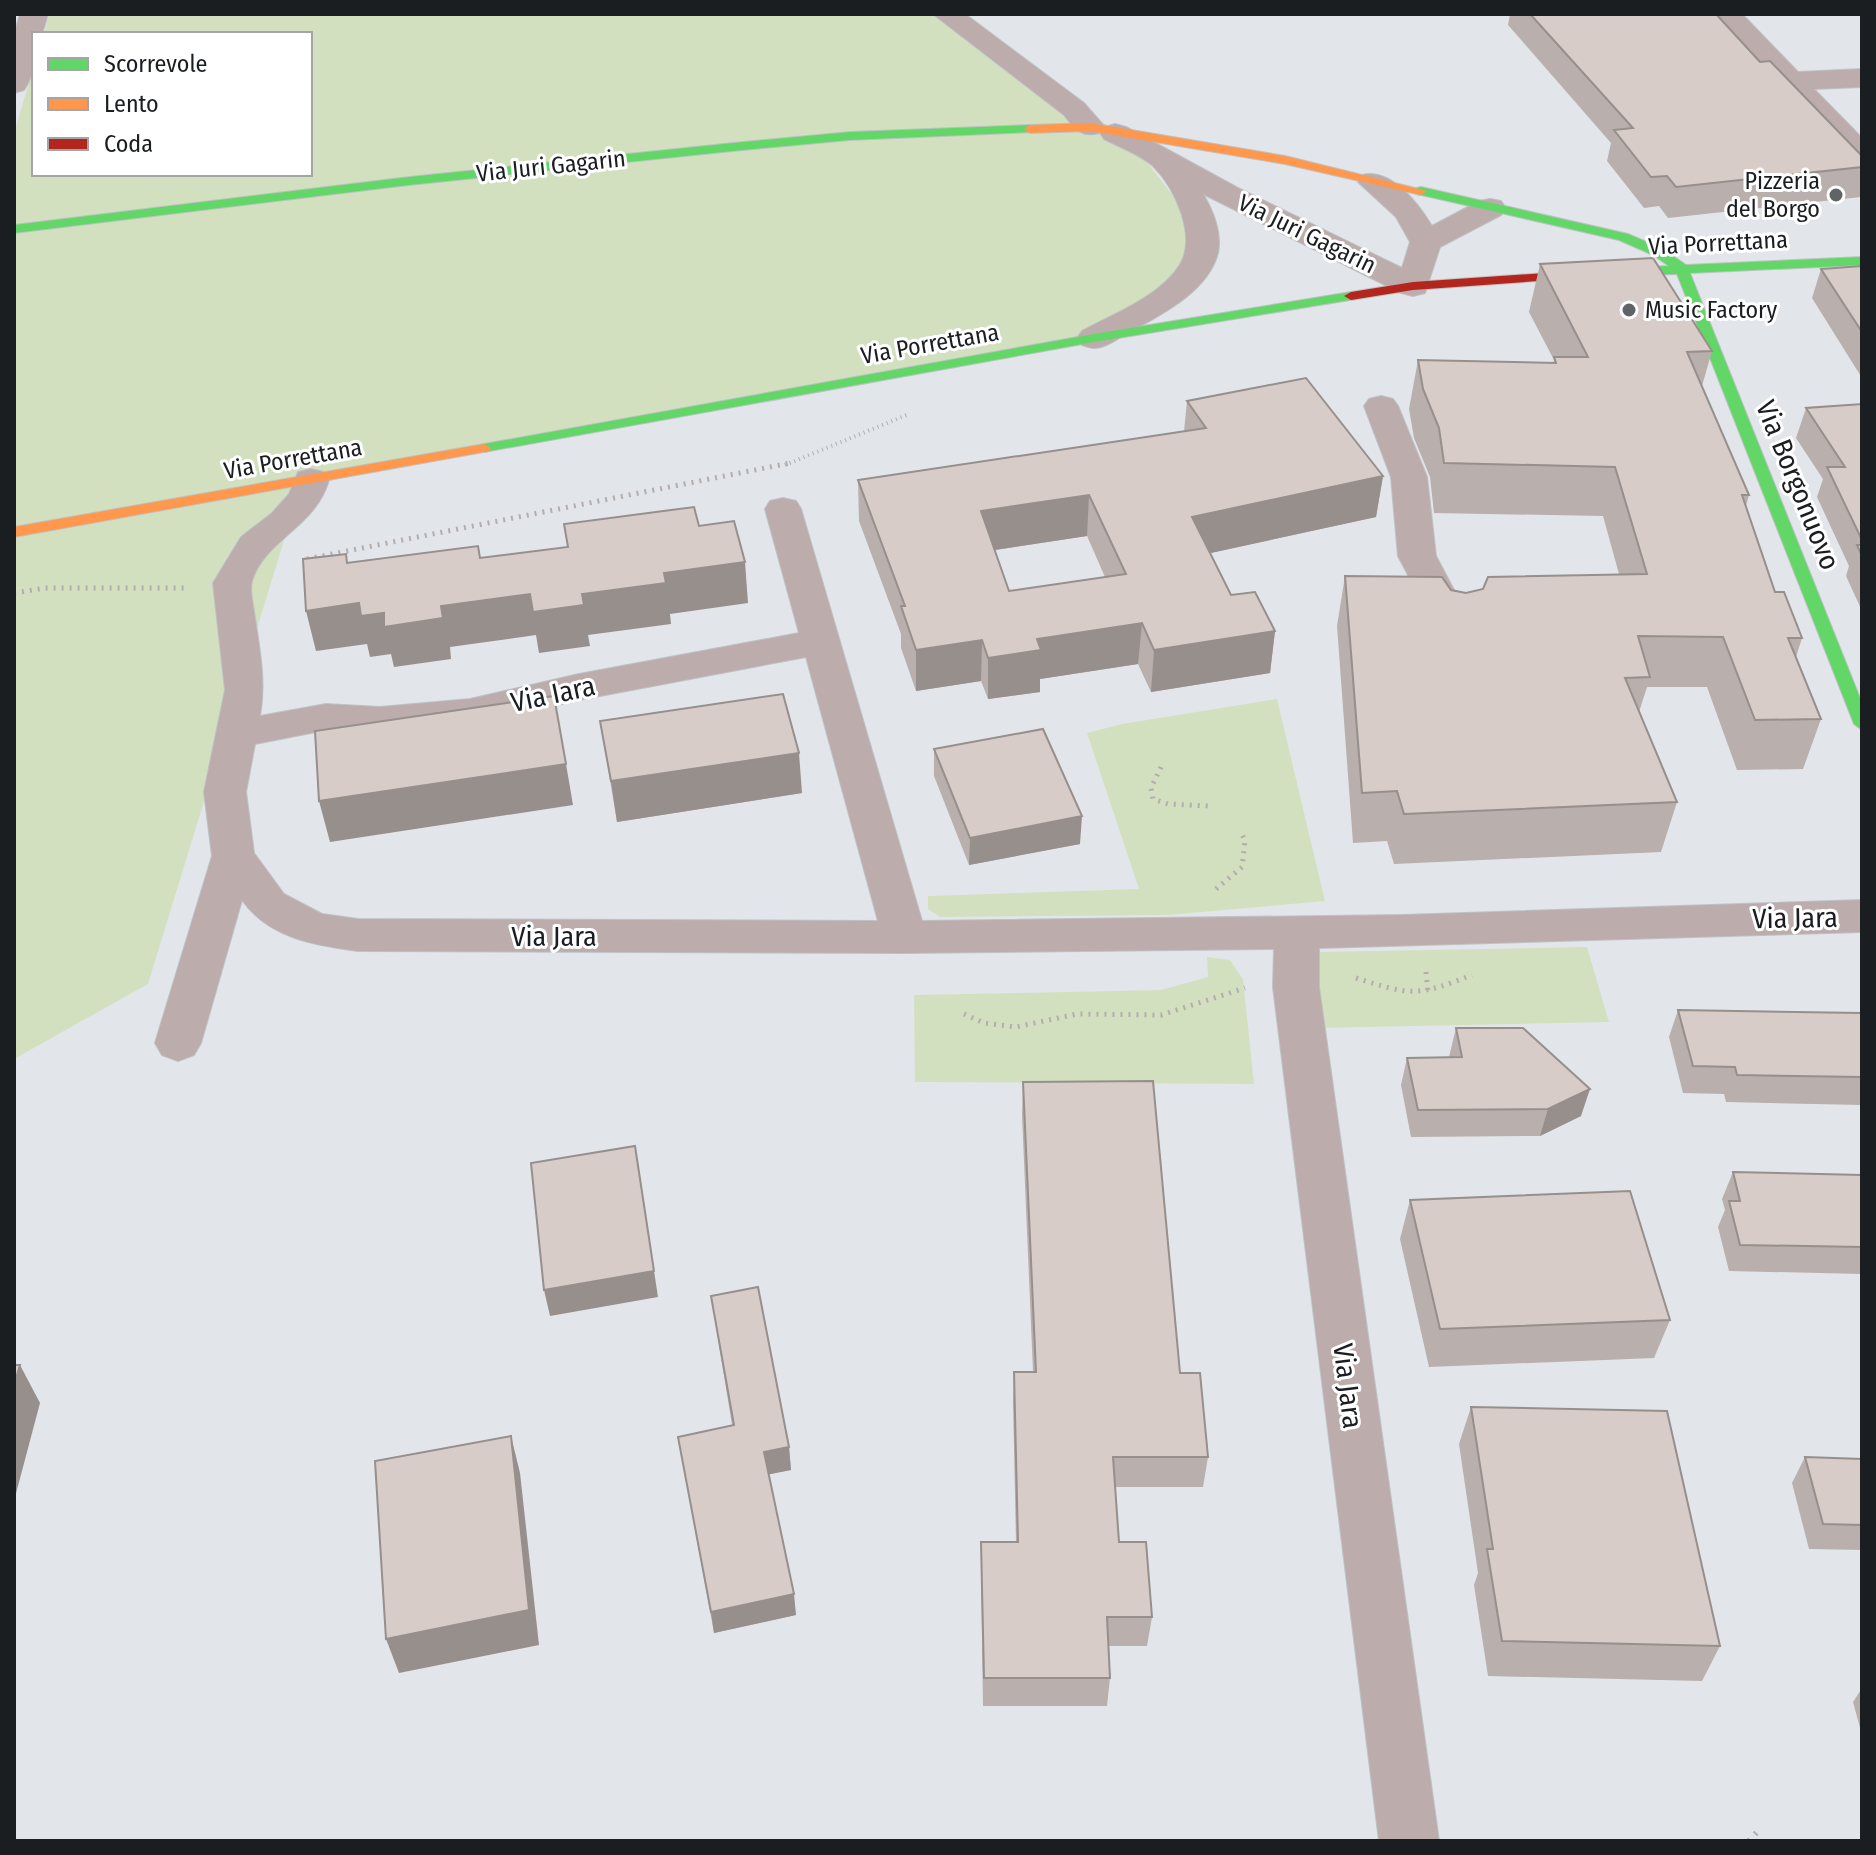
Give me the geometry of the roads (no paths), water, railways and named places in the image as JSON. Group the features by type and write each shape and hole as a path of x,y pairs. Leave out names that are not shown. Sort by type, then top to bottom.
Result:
{"street":[{"path":"14,84 34,14"},
{"name":"Via Juri Gagarin","path":"947,14 1102,130 1413,286 1426,242 1408,212 1373,182"},
{"path":"1726,14 1862,155"},
{"path":"1789,81 1862,78"},
{"name":"Via Juri Gagarin","path":"14,229 409,181 747,145 850,136 1102,130 1285,160 1623,237 1658,252 1681,268"},
{"name":"Via Juri Gagarin","path":"1094,338 1176,290 1191,276 1205,248 1202,219 1188,191 1161,159"},
{"path":"1426,242 1490,208"},
{"name":"Via Porrettana","path":"14,532 1094,338 1413,286 1681,268 1862,261"},
{"name":"Via Borgonuovo","path":"1681,268 1862,724"},
{"path":"1381,406 1409,477 1417,556 1455,628"},
{"name":"Via Jara","path":"178,1043 233,856 225,792 245,690 232,583 254,545 285,521 306,497 311,480"},
{"path":"783,509 905,937"},
{"name":"Via Iara","path":"237,734 326,717 380,721 470,712 579,687 821,642"},
{"name":"Via Jara","path":"233,856 269,905 313,929 358,935 905,937 1402,931 1862,916"},
{"name":"Via Jara","path":"1297,931 1296,987 1409,1841"}],"place":[{"name":"Pizzeria del Borgo","path":"1836,195"},
{"name":"Music Factory","path":"1629,310"}]}
